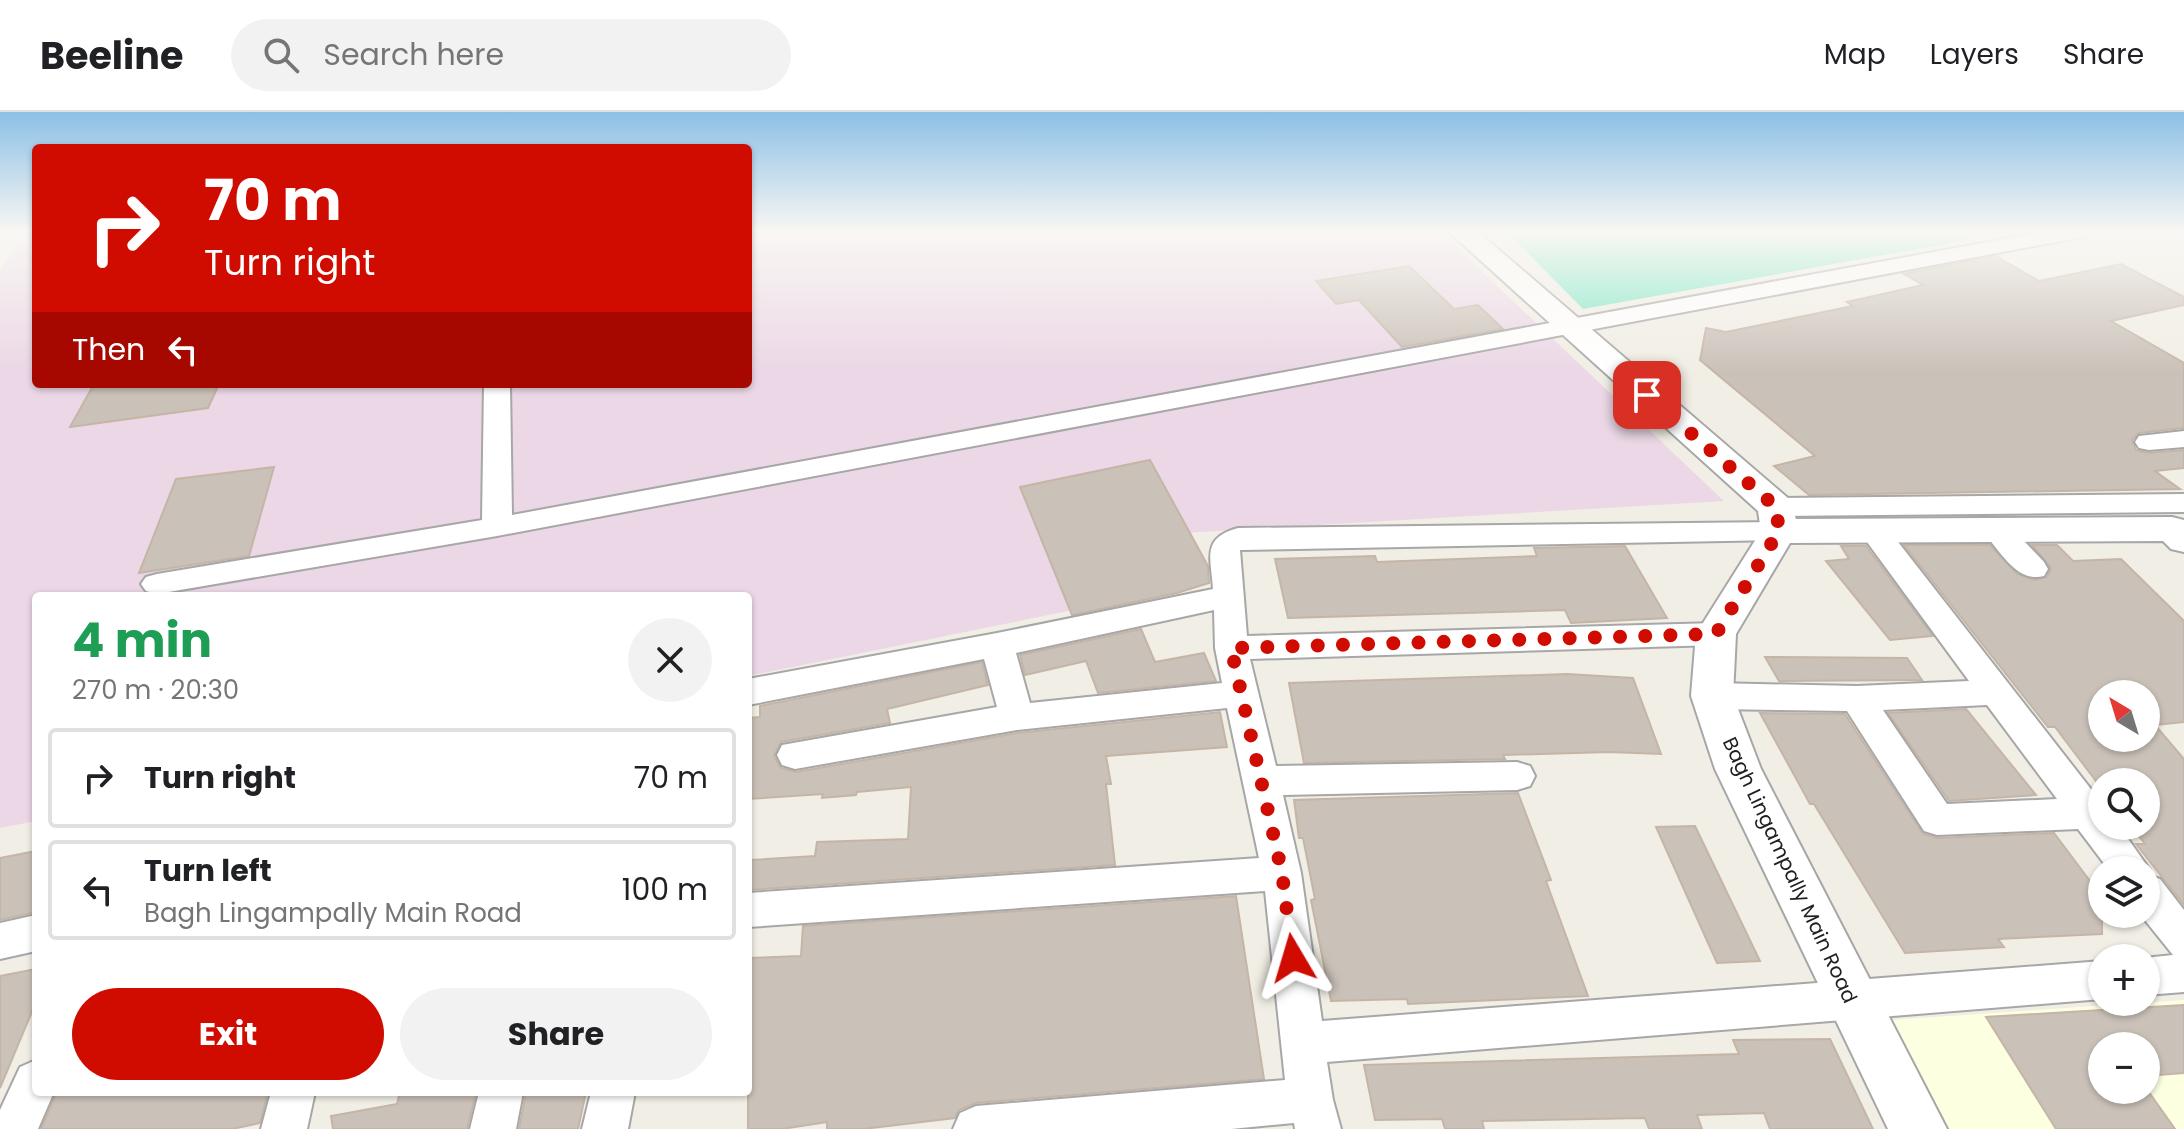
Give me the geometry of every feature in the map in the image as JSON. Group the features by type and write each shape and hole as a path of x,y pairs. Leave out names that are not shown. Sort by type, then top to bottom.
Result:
{"street":[{"path":"1514,278 1778,519 1874,531 2174,526"},
{"path":"157,584 497,527 1828,278"},
{"path":"497,388 497,527"},
{"path":"2149,442 2184,439"},
{"path":"976,1129 1314,1115 1282,873 1231,648 1225,546 1238,538 1778,519 2174,526"},
{"name":"Bagh Lingampally Main Road","path":"1778,519 1716,634 1712,696 1738,769 1918,1129"},
{"path":"2174,526 2184,566"},
{"path":"1997,530 2033,569"},
{"path":"1874,531 2088,813"},
{"path":"752,691 997,645 1229,596"},
{"path":"1231,648 1716,634"},
{"path":"997,645 1017,717"},
{"path":"1712,696 1857,699 1997,692"},
{"path":"795,755 1017,717 1242,694"},
{"path":"1857,699 1937,820 2088,813"},
{"path":"1261,781 1517,776"},
{"path":"2108,840 2120,856"},
{"path":"752,910 1282,873"},
{"path":"2160,909 2184,941"},
{"path":"0,941 32,934"},
{"path":"2160,975 2184,973"},
{"path":"1304,1043 2088,981"},
{"path":"15,1129 32,1091"},
{"path":"284,1129 292,1096"},
{"path":"493,1129 500,1096"},
{"path":"605,1129 612,1096"}],"shaded area":[{"path":"0,278 32,278 32,388 752,388 752,278 1489,278 1724,501 1183,533 1186,587 752,675 752,592 32,592 32,822 0,828"},
{"path":"2184,1000 2184,1129 1934,1129 1876,1021 2088,1007 2088,1016 2160,1016 2160,1002"}],"green space":[{"path":"1553,278 1753,278 1583,309"}],"building":[{"path":"1422,278 1454,309 1478,305 1503,329 1402,347 1359,300 1336,304 1316,281"},
{"path":"1912,278 2035,278 2039,281 2149,278 2184,297 2184,305 2111,321 2184,363 2184,428 2139,433 2132,440 2136,450 2148,453 2184,450 2184,468 2155,471 2180,489 1809,495 1774,466 1815,456 1700,360 1706,328 1726,332 1853,306 1847,302 1923,285"},
{"path":"92,388 217,388 208,408 70,427"},
{"path":"1150,460 1208,566 1209,583 1177,593 1072,615 1020,487"},
{"path":"274,467 249,556 139,573 176,479"},
{"path":"1904,545 1990,545 2017,574 2035,580 2047,577 2051,568 2032,545 2057,545 2073,561 2121,559 2184,621 2184,722 2160,724 2160,680 2088,680 2088,752 2160,752 2160,731 2184,759 2184,905 2160,874 2160,856 2145,856 2136,844 2145,844 2142,840 2160,840 2160,768 2088,768 2088,771 2055,727 2048,727"},
{"path":"1625,546 1667,618 1571,623 1565,610 1288,618 1275,559 1375,556 1377,562 1537,556 1534,548"},
{"path":"1841,546 1866,546 1933,636 1890,640 1826,561 1849,559"},
{"path":"1141,629 1155,662 1204,653 1216,681 1098,693 1086,661 1025,675 1020,655"},
{"path":"1765,657 1907,658 1922,680 1779,681"},
{"path":"982,662 988,685 887,709 890,723 781,742 774,756 781,768 796,772 1017,733 1220,712 1227,747 1106,756 1111,784 1106,784 1115,865 752,890 752,860 815,856 817,842 908,839 911,787 822,798 823,794 752,799 752,718 760,717 760,706"},
{"path":"1567,674 1633,678 1661,754 1609,752 1503,755 1505,759 1304,763 1289,683"},
{"path":"1966,709 2036,795 1949,801 1888,713"},
{"path":"1760,713 1845,714 1923,834 1937,838 2054,833 2088,878 2088,928 2102,928 2102,934 1998,939 2004,947 1905,953 1814,804 1810,804"},
{"path":"1518,793 1551,880 1546,881 1588,996 1408,1004 1407,999 1331,1001 1311,900 1315,899 1303,838 1299,838 1294,800"},
{"path":"1695,826 1760,961 1717,963 1656,827"},
{"path":"32,852 32,913 0,920 0,858"},
{"path":"1236,896 1264,1079 976,1103 959,1110 955,1118 863,1129 827,1129 827,1122 782,1129 748,1129 748,1096 752,1096 752,958 801,956 803,926"},
{"path":"32,970 32,1012 0,1088 0,976"},
{"path":"2184,1005 2184,1073 2160,1075 2160,1032 2088,1032 2088,1104 2157,1104 2175,1129 2056,1129 1986,1017 2088,1011 2088,1016 2160,1016 2160,1006"},
{"path":"1830,1039 1873,1129 1770,1129 1764,1113 1697,1115 1702,1129 1649,1129 1645,1118 1482,1121 1484,1129 1445,1129 1442,1119 1375,1120 1364,1065 1739,1054 1733,1040"},
{"path":"55,1096 267,1096 260,1123 232,1129 41,1129"},
{"path":"399,1096 475,1096 467,1129 333,1129 331,1116 397,1104"},
{"path":"525,1096 585,1096 578,1129 519,1129"}],"route":[{"path":"1293,958 1282,873 1231,648 1716,634 1779,531 1776,507 1647,395"}]}
